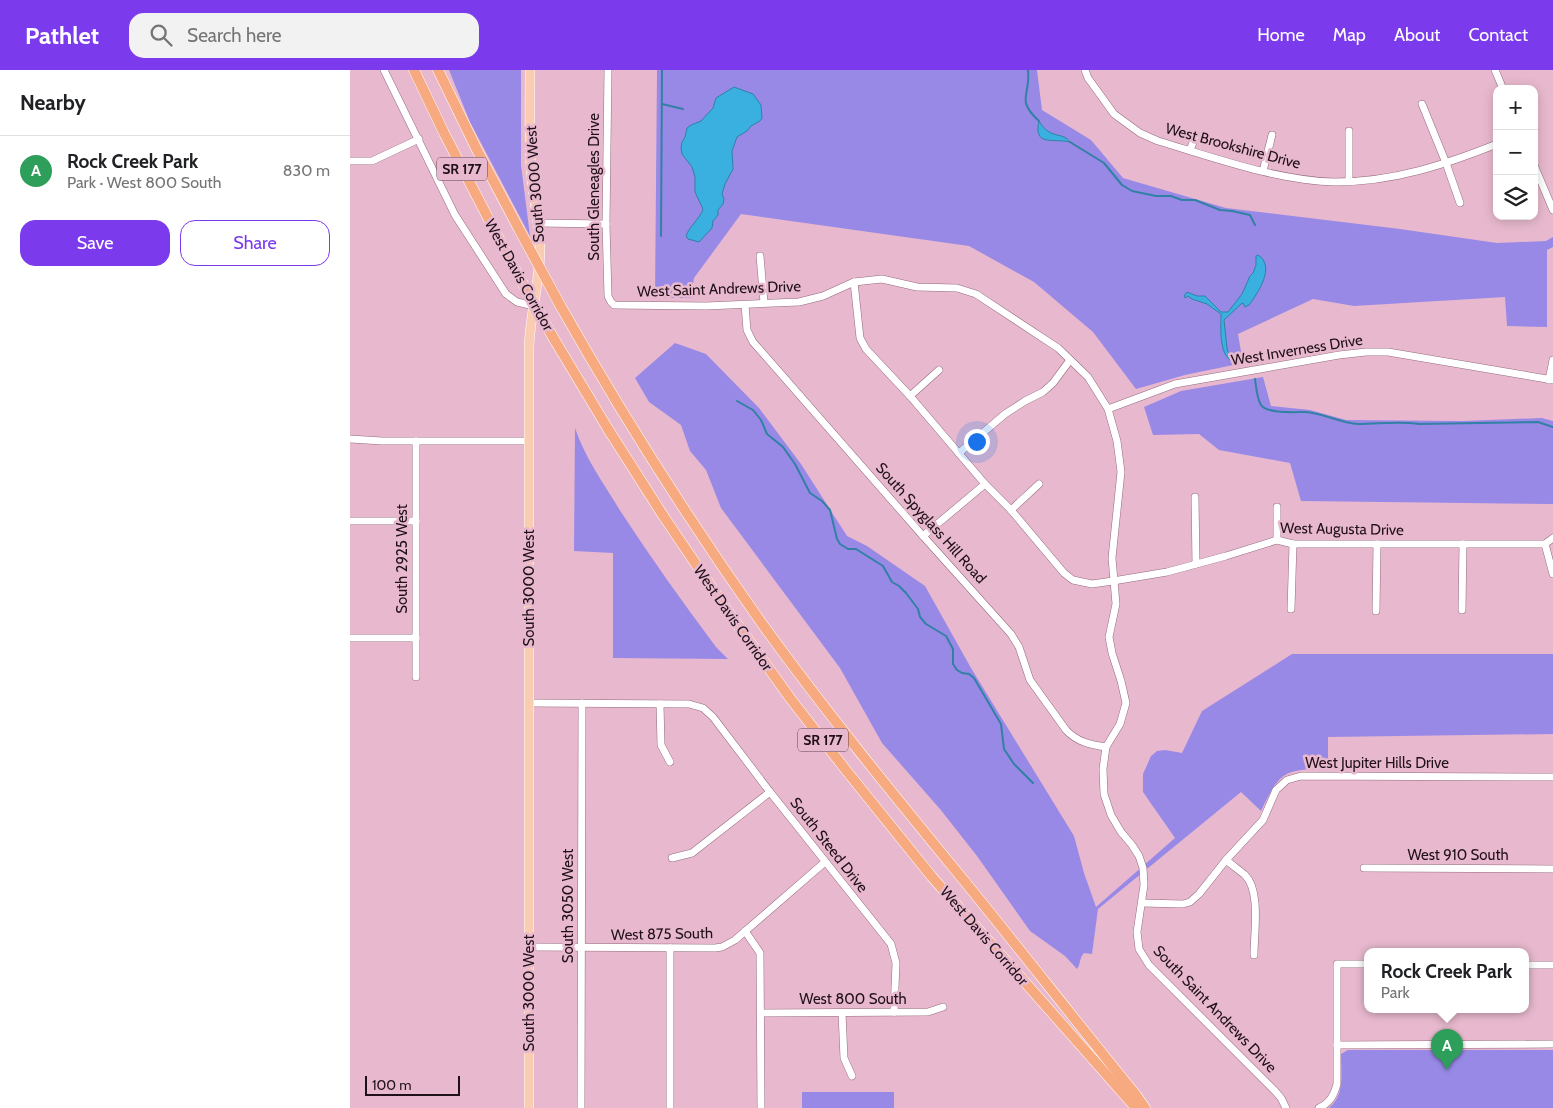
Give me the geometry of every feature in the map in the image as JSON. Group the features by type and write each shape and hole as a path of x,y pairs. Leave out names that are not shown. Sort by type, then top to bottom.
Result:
{"highway":[{"path":"410,70 420,92 436,116"},
{"name":"West Davis Corridor","path":"414,70 513,266 554,339 664,517 727,610 790,698 861,790 932,877 1136,1108"},
{"name":"West Davis Corridor","path":"438,70 560,305 651,458 735,585 851,742 1145,1108"},
{"path":"445,70 458,111"}],"main road":[{"name":"South 3000 West","path":"528,1108 529,348 540,260 538,224 531,169 530,70"}],"street":[{"path":"384,70 455,215 504,290 513,300 534,306"},
{"name":"South Gleneagles Drive","path":"608,70 606,224 608,296 612,304"},
{"name":"West Brookshire Drive","path":"1085,70 1088,78 1114,114 1140,133 1190,150 1306,180 1335,182 1391,177 1422,171 1493,145"},
{"path":"1495,70 1501,85"},
{"path":"1422,104 1460,203"},
{"path":"1349,131 1349,181"},
{"path":"1190,150 1196,134"},
{"path":"1263,170 1272,134"},
{"path":"350,161 372,161 418,138"},
{"path":"1538,174 1552,205"},
{"path":"538,224 606,224"},
{"path":"760,256 764,303"},
{"name":"West Saint Andrews Drive","path":"612,304 617,306 687,306 799,302 823,296 854,282 882,279 917,287 957,288 976,294 1058,348 1070,360"},
{"path":"854,282 860,338 866,349 910,396 985,484 1011,510 1039,484"},
{"name":"South Spyglass Hill Road","path":"745,305 747,330 753,342 1011,634 1019,647 1030,680 1066,730 1072,737 1089,744 1106,747"},
{"name":"West Inverness Drive","path":"1108,409 1175,384 1339,355 1366,352 1388,352 1551,380"},
{"path":"959,453 1005,414 1043,392 1053,383 1070,360"},
{"name":"South Saint Andrews Drive","path":"1070,360 1088,377 1108,409 1117,441 1121,472 1112,558 1116,604 1109,637 1126,703 1120,724 1106,747 1103,768 1104,794 1111,815 1139,856 1143,868 1145,880 1137,932 1138,949 1149,965 1275,1091 1286,1108"},
{"path":"1551,380 1553,360"},
{"path":"910,396 939,370"},
{"path":"350,439 529,441"},
{"name":"South 2925 West","path":"416,441 416,677"},
{"path":"923,536 985,484"},
{"path":"1195,497 1196,564"},
{"path":"1277,507 1277,540"},
{"name":"West Augusta Drive","path":"1011,510 1064,573 1074,580 1092,584 1167,572 1277,540 1293,544 1545,544"},
{"path":"350,521 416,521"},
{"path":"1553,538 1545,544 1553,574"},
{"path":"1291,609 1293,544"},
{"path":"1376,611 1377,544"},
{"path":"1462,610 1463,544"},
{"path":"350,638 416,638"},
{"path":"530,703 660,704 661,745 670,762"},
{"name":"South 3050 West","path":"581,1108 582,704"},
{"name":"South Steed Drive","path":"660,704 689,704 704,708 713,717 891,944 896,963 894,1012"},
{"name":"West Jupiter Hills Drive","path":"1142,903 1183,904 1190,902 1263,820 1276,790 1287,780 1302,776 1553,777"},
{"path":"672,858 692,853 770,792"},
{"path":"1226,860 1246,876 1252,886 1255,898 1254,955"},
{"name":"West 875 South","path":"529,948 722,947 736,940 825,862"},
{"name":"West 910 South","path":"1364,868 1553,869"},
{"path":"745,931 760,953 761,1108"},
{"path":"670,948 670,1108"},
{"path":"1319,1108 1329,1102 1337,1084 1337,964 1364,964"},
{"path":"1529,965 1553,965"},
{"name":"West 800 South","path":"761,1013 928,1012 943,1007"},
{"path":"842,1013 844,1058 852,1076"},
{"path":"1337,1045 1553,1044"}],"shaded area":[{"path":"449,70 521,70 521,165 530,236 470,122"},
{"path":"657,70 1037,70 1042,110 1091,140 1123,178 1226,208 1497,243 1546,241 1553,237 1553,247 1547,250 1547,327 1507,326 1505,297 1354,306 1313,299 1238,334 1243,363 1185,375 1136,389 1093,332 1034,282 969,246 741,214 694,278 691,298 655,298"},
{"path":"675,343 706,354 759,408 801,464 847,536 867,546 925,586 971,668 1074,836 1096,907 1175,838 1143,792 1143,774 1151,756 1157,751 1165,750 1182,753 1202,711 1292,654 1553,654 1553,734 1328,737 1328,769 1302,770 1285,775 1273,788 1261,811 1241,792 1098,909 1092,954 1084,953 1077,969 1065,956 1030,931 977,856 940,809 882,743 840,668 721,508 706,470 690,451 681,425 649,402 635,378"},
{"path":"1263,377 1271,406 1310,410 1346,420 1463,421 1542,418 1553,421 1553,504 1301,501 1290,463 1219,450 1199,434 1153,435 1144,407 1181,391"},
{"path":"575,428 589,460 632,529 716,647 728,659 613,658 613,553 574,551"},
{"path":"1348,1050 1553,1050 1553,1108 1329,1108 1338,1097 1340,1090 1341,1054"},
{"path":"802,1092 894,1092 894,1108 802,1108"}],"water":[{"path":"734,87 753,94 761,105 762,118 737,137 732,151 733,169 722,194 723,204 718,210 718,215 713,221 712,228 699,242 688,239 686,236 703,209 695,192 695,177 692,167 682,154 682,142 687,128 701,121 713,108 716,98"},
{"path":"1039,121 1047,131 1064,137 1070,142 1042,138 1039,135"},
{"path":"1258,255 1263,260 1265,266 1264,280 1261,287 1249,305 1245,307 1243,303 1241,304 1224,320 1228,352 1237,363 1231,361 1226,356 1224,350 1221,336 1221,314 1207,304 1188,296 1185,298 1184,296 1187,292 1197,296 1205,296 1221,312 1228,312 1242,294 1253,273 1256,265 1256,256"}],"waterway":[{"path":"661,236 662,70"},
{"path":"1028,70 1026,102 1032,114 1039,121"},
{"path":"662,104 683,109"},
{"path":"1070,142 1104,163 1122,185 1132,191 1156,196 1171,196 1182,200 1195,200 1220,210 1250,215 1255,225"},
{"path":"1255,379 1261,405 1264,408 1275,411 1312,413 1358,424 1538,422 1553,427"},
{"path":"737,401 753,410 761,420 767,434 783,447 795,464 810,493 822,501 830,510 840,544 848,549 856,549 883,566 892,582 906,593 918,609 920,617 926,624 946,636 953,649 953,664 957,670 974,678 1001,724 1004,749 1014,764 1033,783"}],"place":[{"name":"Rock Creek Park","path":"1447,1070"}]}
